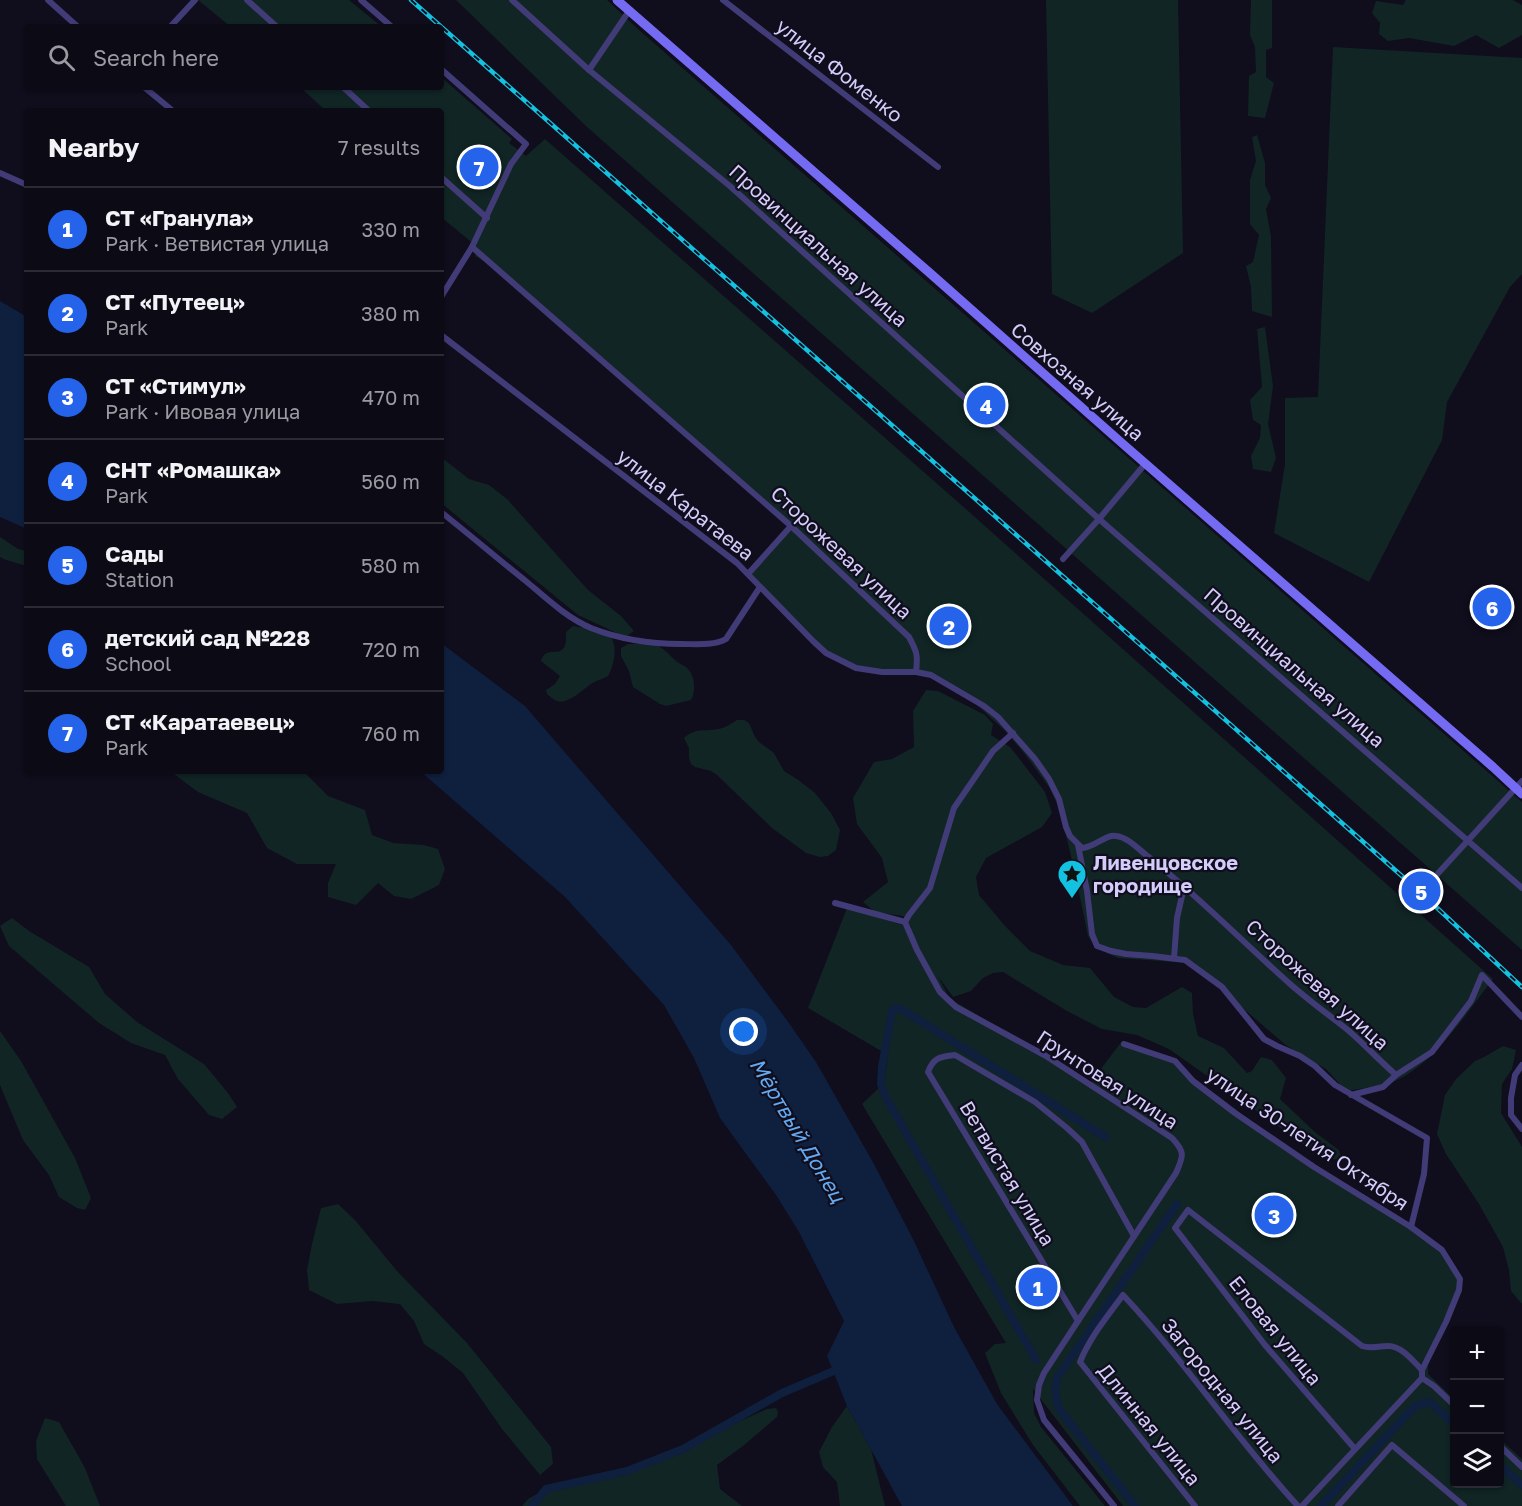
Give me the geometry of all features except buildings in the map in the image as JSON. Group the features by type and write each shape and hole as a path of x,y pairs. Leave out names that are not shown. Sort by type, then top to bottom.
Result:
{"street":[{"path":"48,0 75,24"},
{"path":"173,24 195,0"},
{"path":"247,0 274,24"},
{"path":"361,0 389,24"},
{"name":"Провинциальная улица","path":"512,0 588,70 731,187 1099,519 1522,888"},
{"name":"Совхозная улица","path":"617,0 1145,464 1520,788"},
{"name":"улица Фоменко","path":"723,0 938,167"},
{"path":"588,70 629,11"},
{"path":"444,72 525,144 511,164 472,247 444,292"},
{"path":"148,90 169,108"},
{"path":"346,90 366,108"},
{"path":"0,173 24,184"},
{"path":"444,180 487,218"},
{"name":"Сторожевая улица","path":"472,247 791,526 909,637 916,651 916,672"},
{"name":"улица Каратаева","path":"444,337 737,563 826,653 856,668 882,672 916,672"},
{"path":"1063,559 1145,464"},
{"path":"444,514 570,615 590,627 624,638 667,644 722,641 726,639 760,586"},
{"path":"748,574 791,526"},
{"path":"916,672 931,675 984,706 998,717 1035,759 1049,779 1059,798 1066,827 1077,844 1087,891 1092,934 1097,946 1126,954 1185,960 1222,987 1264,1038 1300,1056 1315,1066 1335,1085 1427,1138 1424,1174 1411,1227"},
{"path":"835,903 905,922 930,888 954,808 993,751 1012,733"},
{"path":"1432,880 1520,788"},
{"name":"Сторожевая улица","path":"1077,844 1082,848 1088,848 1107,837 1116,836 1132,844 1227,924 1290,984 1352,1033 1396,1075"},
{"path":"1174,958 1177,918 1184,887"},
{"name":"Грунтовая улица","path":"905,922 940,992 956,1006 1046,1056 1172,1138 1180,1147 1183,1156 1176,1173 1044,1373 1039,1385 1037,1400 1044,1420 1114,1506"},
{"path":"1351,1095 1383,1087 1396,1075 1432,1052 1471,1001 1482,975 1522,1017"},
{"name":"улица 30-летия Октября","path":"1124,1044 1175,1061 1193,1081 1235,1113 1314,1167 1411,1227 1442,1251 1460,1279 1459,1290 1422,1370"},
{"name":"Ветвистая улица","path":"1078,1321 928,1072 932,1062 942,1057 955,1055 1035,1102 1068,1128 1082,1142 1134,1236"},
{"path":"1522,1065 1515,1075 1511,1115 1522,1129"},
{"name":"Еловая улица","path":"1355,1449 1265,1345 1175,1228 1188,1209 1362,1346 1396,1347 1422,1370"},
{"name":"Длинная улица","path":"1123,1295 1095,1333 1080,1362 1195,1506"},
{"name":"Загородная улица","path":"1123,1295 1174,1353 1276,1483 1300,1506"},
{"path":"1300,1506 1422,1378 1422,1370"},
{"path":"1422,1378 1450,1400"},
{"path":"1338,1506 1392,1445 1464,1506"},
{"path":"1504,1450 1522,1467"}],"green space":[{"path":"198,0 349,0 378,24 227,24"},
{"path":"456,0 607,0 1522,802 1522,950 587,127"},
{"path":"1046,0 1178,0 1183,253 1092,313 1052,294"},
{"path":"1251,0 1272,0 1272,48 1266,50 1266,77 1274,83 1265,118 1248,116 1249,76 1256,72 1255,47 1250,35"},
{"path":"1406,0 1513,0 1522,5 1522,35 1499,48 1476,35 1454,46 1409,38 1388,41 1379,34 1380,23 1372,13 1376,1 1403,5"},
{"path":"1333,47 1522,58 1522,274 1510,287 1447,402 1442,440 1369,582 1274,533 1285,464 1285,398 1318,397"},
{"path":"444,80 512,139 509,143 526,156 545,139 967,510 1493,979 1453,1032 1418,1067 1405,1076 1377,1086 1346,1091 1326,1069 1287,1046 1190,963 1118,958 1096,948 1088,936 1060,810 1049,787 1005,731 964,693 929,675 866,671 841,664 748,577 791,525 487,263 475,256 477,251 475,245 444,219 444,108 323,108 303,90 444,90"},
{"path":"1257,135 1265,163 1265,185 1271,198 1266,209 1271,237 1272,317 1252,311 1251,287 1246,266 1253,262 1259,235 1250,224 1250,180 1256,161 1252,137"},
{"path":"1265,327 1273,386 1268,424 1276,458 1271,472 1253,469 1251,456 1260,438 1261,425 1253,420 1250,400 1262,387 1257,329"},
{"path":"444,459 469,479 489,485 507,499 588,590 621,616 634,631 625,637 578,615 444,505"},
{"path":"0,537 24,550 24,565 6,560 0,557"},
{"path":"573,626 611,637 615,652 608,676 562,702 548,695 546,690 555,684 560,676 541,661 544,655 561,651 564,648 566,632"},
{"path":"628,644 656,645 687,668 694,684 691,700 666,706 633,687 629,671 621,656 621,648"},
{"path":"926,690 938,691 985,715 993,724 991,735 1010,747 1045,792 1052,813 1042,827 986,858 976,877 979,895 1005,926 1030,951 1063,965 1090,968 1114,997 1133,1007 1146,1008 1182,987 1192,993 1193,1014 1198,1036 1224,1048 1247,1073 1252,1071 1261,1057 1272,1060 1286,1078 1280,1099 1316,1133 1339,1150 1342,1160 1323,1158 1169,1049 1137,1035 1102,1029 1067,1011 1003,972 993,973 983,978 971,991 953,997 938,976 949,998 1091,1082 1122,1041 1172,1062 1281,1143 1418,1230 1453,1265 1460,1282 1428,1365 1428,1374 1450,1395 1450,1488 1504,1488 1504,1443 1522,1459 1522,1506 1123,1506 1033,1389 1034,1413 1041,1427 1105,1506 1080,1506 1033,1445 1001,1393 985,1353 995,1344 1006,1343 862,1104 884,1083 888,1055 808,1008 847,908 912,928 903,916 875,912 863,902 888,882 882,858 857,824 853,798 874,762 892,759 914,747 913,711"},
{"path":"737,720 749,723 755,737 774,753 784,771 815,793 831,813 840,830 836,850 828,856 820,857 806,853 772,828 717,775 691,764 689,748 684,738 696,731 723,728"},
{"path":"174,774 306,774 328,796 365,810 372,835 393,843 424,845 438,849 445,869 439,885 411,899 394,896 378,883 356,905 328,897 328,883 336,864 297,864 267,848 247,813 198,792"},
{"path":"12,918 29,931 89,967 105,994 137,1022 204,1064 237,1107 222,1119 209,1115 178,1079 165,1055 131,1043 99,1023 9,946 0,926"},
{"path":"0,1031 21,1061 75,1158 91,1198 85,1210 59,1197 49,1175 23,1140 0,1085"},
{"path":"1503,1046 1516,1050 1512,1069 1502,1084 1501,1113 1522,1147 1522,1304 1511,1291 1503,1247 1479,1204 1446,1154 1437,1134 1445,1095 1456,1079 1475,1061"},
{"path":"338,1204 355,1220 397,1271 467,1343 551,1447 553,1464 540,1475 502,1429 463,1373 424,1344 414,1321 400,1304 372,1301 337,1304 309,1290 307,1270 321,1208"},
{"path":"847,1406 871,1449 885,1506 840,1506 837,1482 823,1467 819,1452 832,1427"},
{"path":"776,1408 777,1417 717,1465 720,1489 742,1506 522,1506 528,1499 546,1489 627,1471 767,1409"},
{"path":"45,1418 59,1422 85,1468 100,1506 66,1506 37,1459 36,1441"}],"water":[{"path":"0,301 24,315 24,528 0,517"},
{"name":"Мёртвый Донец","path":"444,645 525,706 731,945 789,1023 816,1062 874,1164 914,1241 954,1327 997,1404 1073,1506 902,1506 847,1406 827,1356 844,1321 799,1232 776,1195 720,1118 694,1058 664,1005 565,897 423,774 444,774"}],"waterway":[{"path":"1036,1360 885,1096 881,1084 882,1067 892,1011 895,1008 901,1009 1105,1137"},
{"path":"1135,1506 1059,1409 1056,1382 1177,1204"},
{"path":"532,1506 546,1489 627,1471 683,1449 782,1393 843,1367"},
{"path":"1321,1506 1414,1407 1426,1402 1432,1404 1450,1420"},
{"path":"1504,1469 1522,1485"}],"railway":[{"path":"411,0 438,24"},
{"path":"444,29 1420,892 1522,987"}],"place":[{"name":"СТ «Каратаевец»","path":"479,167"},
{"name":"СНТ «Ромашка»","path":"986,405"},
{"name":"детский сад №228","path":"1492,607"},
{"name":"СТ «Путеец»","path":"949,626"},
{"name":"Сады","path":"1421,891"},
{"name":"Ливенцовское городище","path":"1072,900"},
{"name":"СТ «Стимул»","path":"1274,1215"},
{"name":"СТ «Гранула»","path":"1038,1287"}]}
